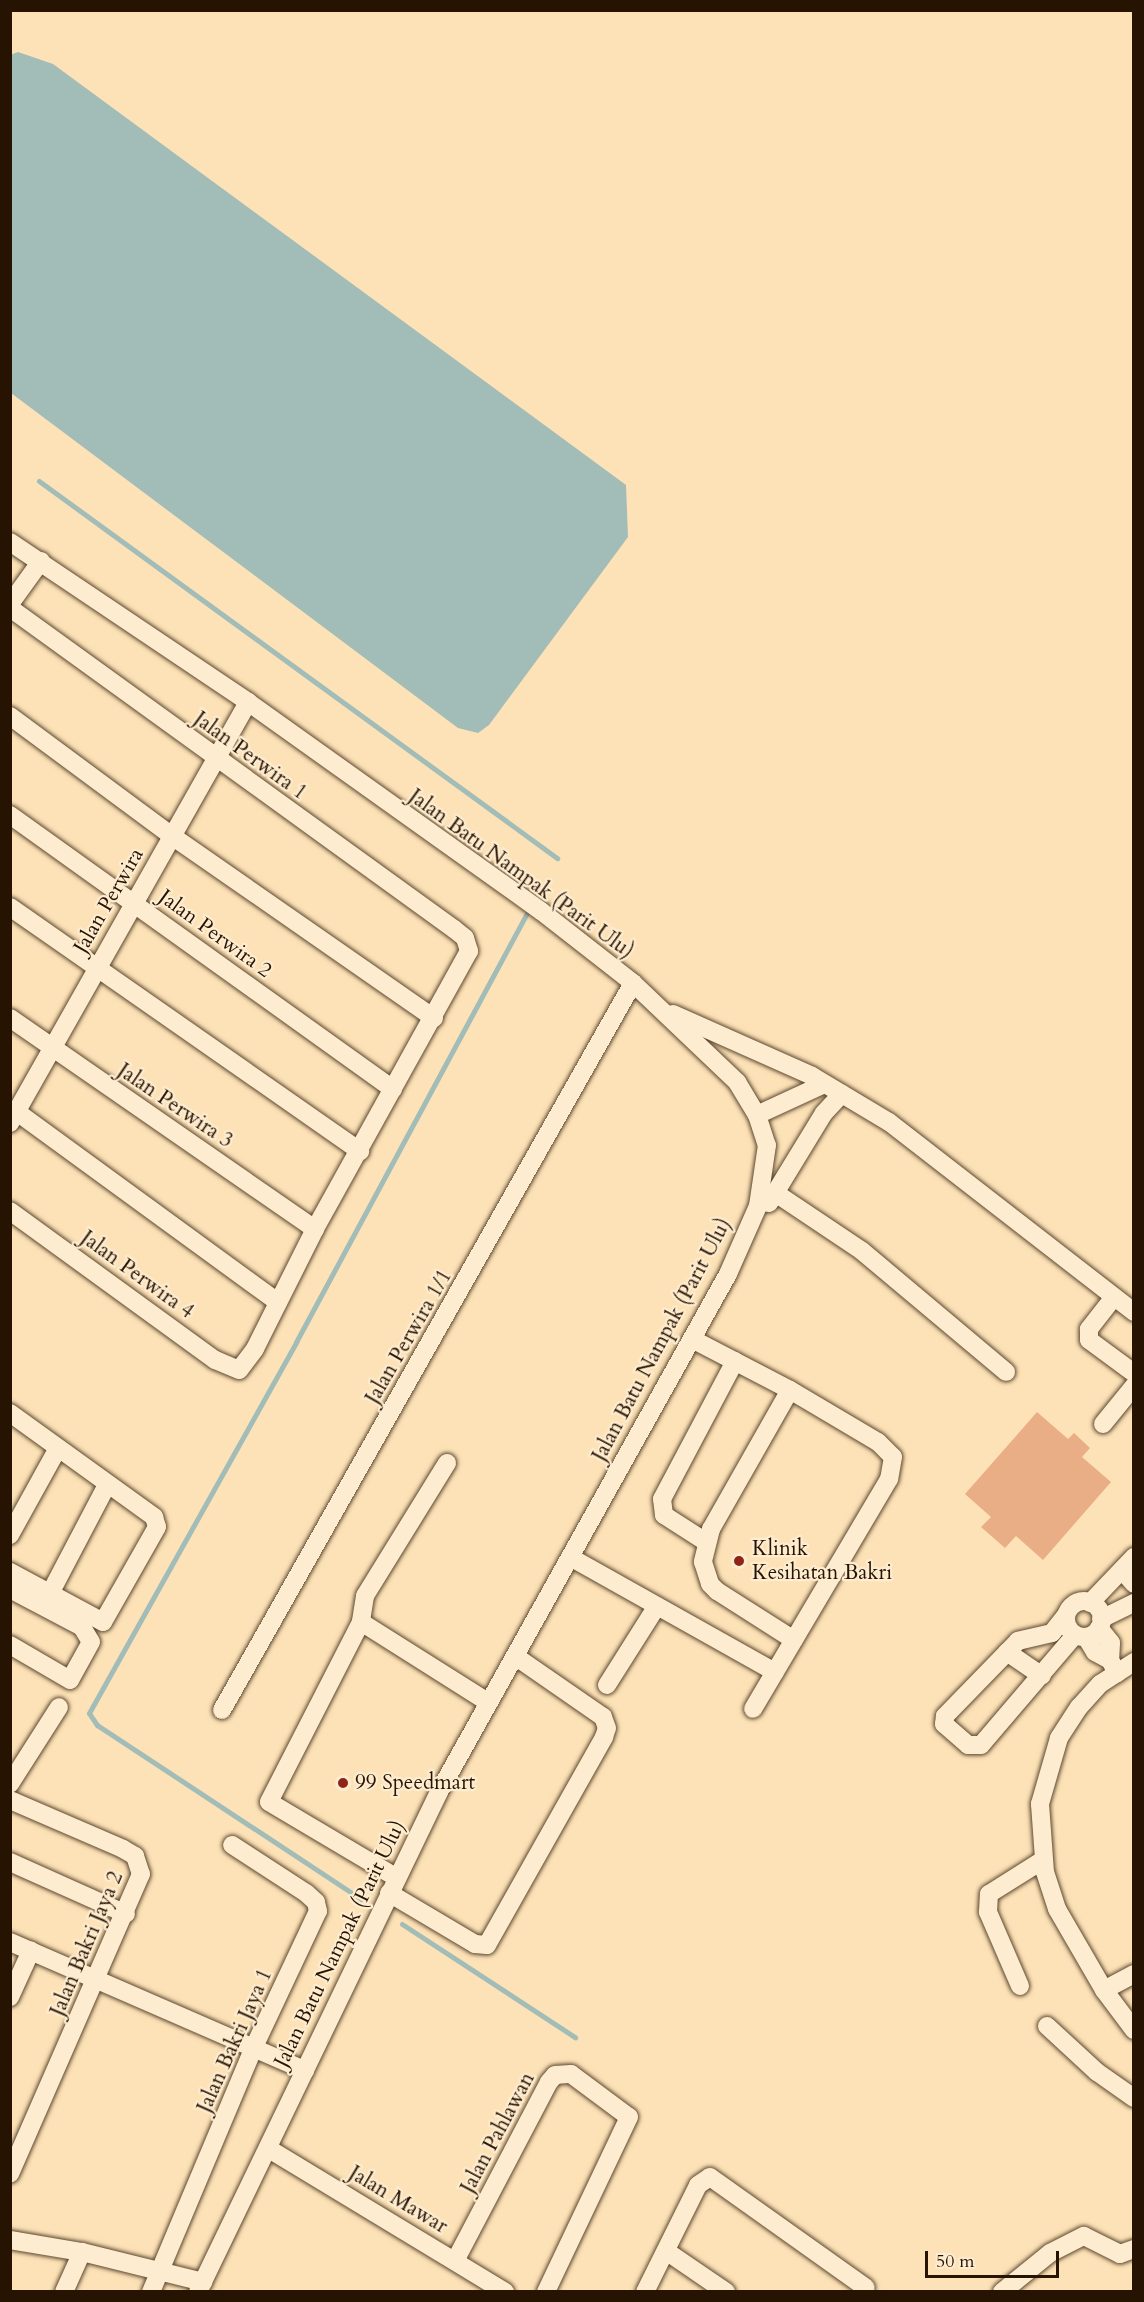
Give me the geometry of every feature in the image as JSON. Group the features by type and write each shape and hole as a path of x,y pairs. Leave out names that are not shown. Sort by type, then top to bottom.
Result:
{"street":[{"name":"Jalan Batu Nampak (Parit Ulu)","path":"10,542 248,702 541,911 633,983 737,1082 758,1114 767,1154 760,1198 729,1274 489,1703 393,1885 201,2287"},
{"path":"10,606 41,561"},
{"name":"Jalan Perwira 1","path":"10,606 216,759 465,938 469,951 466,962 434,1018"},
{"name":"Jalan Perwira","path":"14,1118 248,702"},
{"path":"10,716 172,836 434,1018 315,1229 278,1302 14,1118"},
{"name":"Jalan Perwira 2","path":"10,815 393,1089"},
{"path":"10,907 360,1151"},
{"name":"Jalan Perwira 1/1","path":"222,1710 633,983"},
{"path":"662,1011 709,1028 824,1084 889,1122 1134,1312"},
{"name":"Jalan Perwira 3","path":"10,1018 315,1229"},
{"path":"758,1114 824,1084"},
{"path":"750,1225 777,1194 824,1113 842,1094"},
{"path":"777,1194 880,1265 1006,1372"},
{"name":"Jalan Perwira 4","path":"10,1211 215,1360 239,1370 255,1349 278,1302"},
{"path":"1114,1297 1089,1329 1089,1340 1134,1373"},
{"path":"692,1339 790,1390 878,1442 893,1457 894,1468 753,1709"},
{"path":"706,1542 664,1515 662,1499 735,1362"},
{"path":"1103,1424 1134,1386"},
{"path":"790,1390 706,1542 703,1562 710,1584 794,1640"},
{"path":"10,1413 106,1485 154,1517 157,1527 103,1622 47,1599 10,1589"},
{"path":"10,1535 58,1448"},
{"path":"447,1463 365,1596 361,1622 269,1798 273,1807 393,1885 475,1944 487,1945 607,1728 603,1717 515,1656"},
{"path":"47,1599 106,1485"},
{"path":"570,1557 775,1672"},
{"path":"1130,1570 1090,1603 1076,1604 1052,1633 1018,1641 945,1716 944,1724 968,1745 981,1745 1042,1676 1090,1630 1134,1603"},
{"path":"10,1572 47,1599 90,1636 90,1648 73,1678 65,1679 10,1646"},
{"path":"1090,1603 1090,1630"},
{"path":"608,1685 657,1606"},
{"path":"1066,1615 1066,1623 1090,1630 1111,1643 1113,1666"},
{"path":"361,1622 489,1703"},
{"path":"1007,1652 1042,1676"},
{"path":"1134,1662 1113,1666 1079,1707 1059,1737 1040,1804 1044,1860 1057,1909 1104,1990 1134,2030"},
{"path":"10,1784 59,1707"},
{"name":"Jalan Bakri Jaya 2","path":"10,1800 135,1856 141,1874 98,1980 10,2174"},
{"name":"Jalan Bakri Jaya 1","path":"151,2292 255,2047 318,1911 316,1902 306,1893 232,1845"},
{"path":"1020,1986 988,1912 989,1894 1044,1860"},
{"path":"10,1862 126,1914"},
{"path":"10,1942 305,2070"},
{"path":"10,1997 31,1951"},
{"path":"1104,1990 1134,1974"},
{"path":"1047,2026 1097,2072 1134,2098"},
{"name":"Jalan Pahlawan","path":"455,2261 555,2075 571,2074 629,2117 546,2292"},
{"name":"Jalan Mawar","path":"268,2149 455,2261 499,2290"},
{"path":"645,2292 704,2178 717,2180 866,2288"},
{"path":"1002,2292 1050,2253 1083,2236 1120,2254 1134,2249"},
{"path":"10,2240 82,2252 161,2270 201,2287"},
{"path":"666,2251 726,2292"},
{"path":"64,2292 82,2252"}],"water":[{"path":"18,52 53,64 626,485 628,537 489,725 478,733 458,728 11,393 10,55"}],"building":[{"path":"1037,1412 1068,1439 1074,1433 1090,1448 1082,1457 1111,1482 1043,1560 1016,1536 1005,1548 981,1527 991,1517 965,1494"}],"waterway":[{"path":"39,481 557,858"},
{"path":"361,1899 97,1725 89,1713 296,1342 526,914"},
{"path":"402,1924 575,2037"}],"place":[{"name":"Klinik Kesihatan Bakri","path":"739,1561"},
{"name":"99 Speedmart","path":"343,1783"}]}
